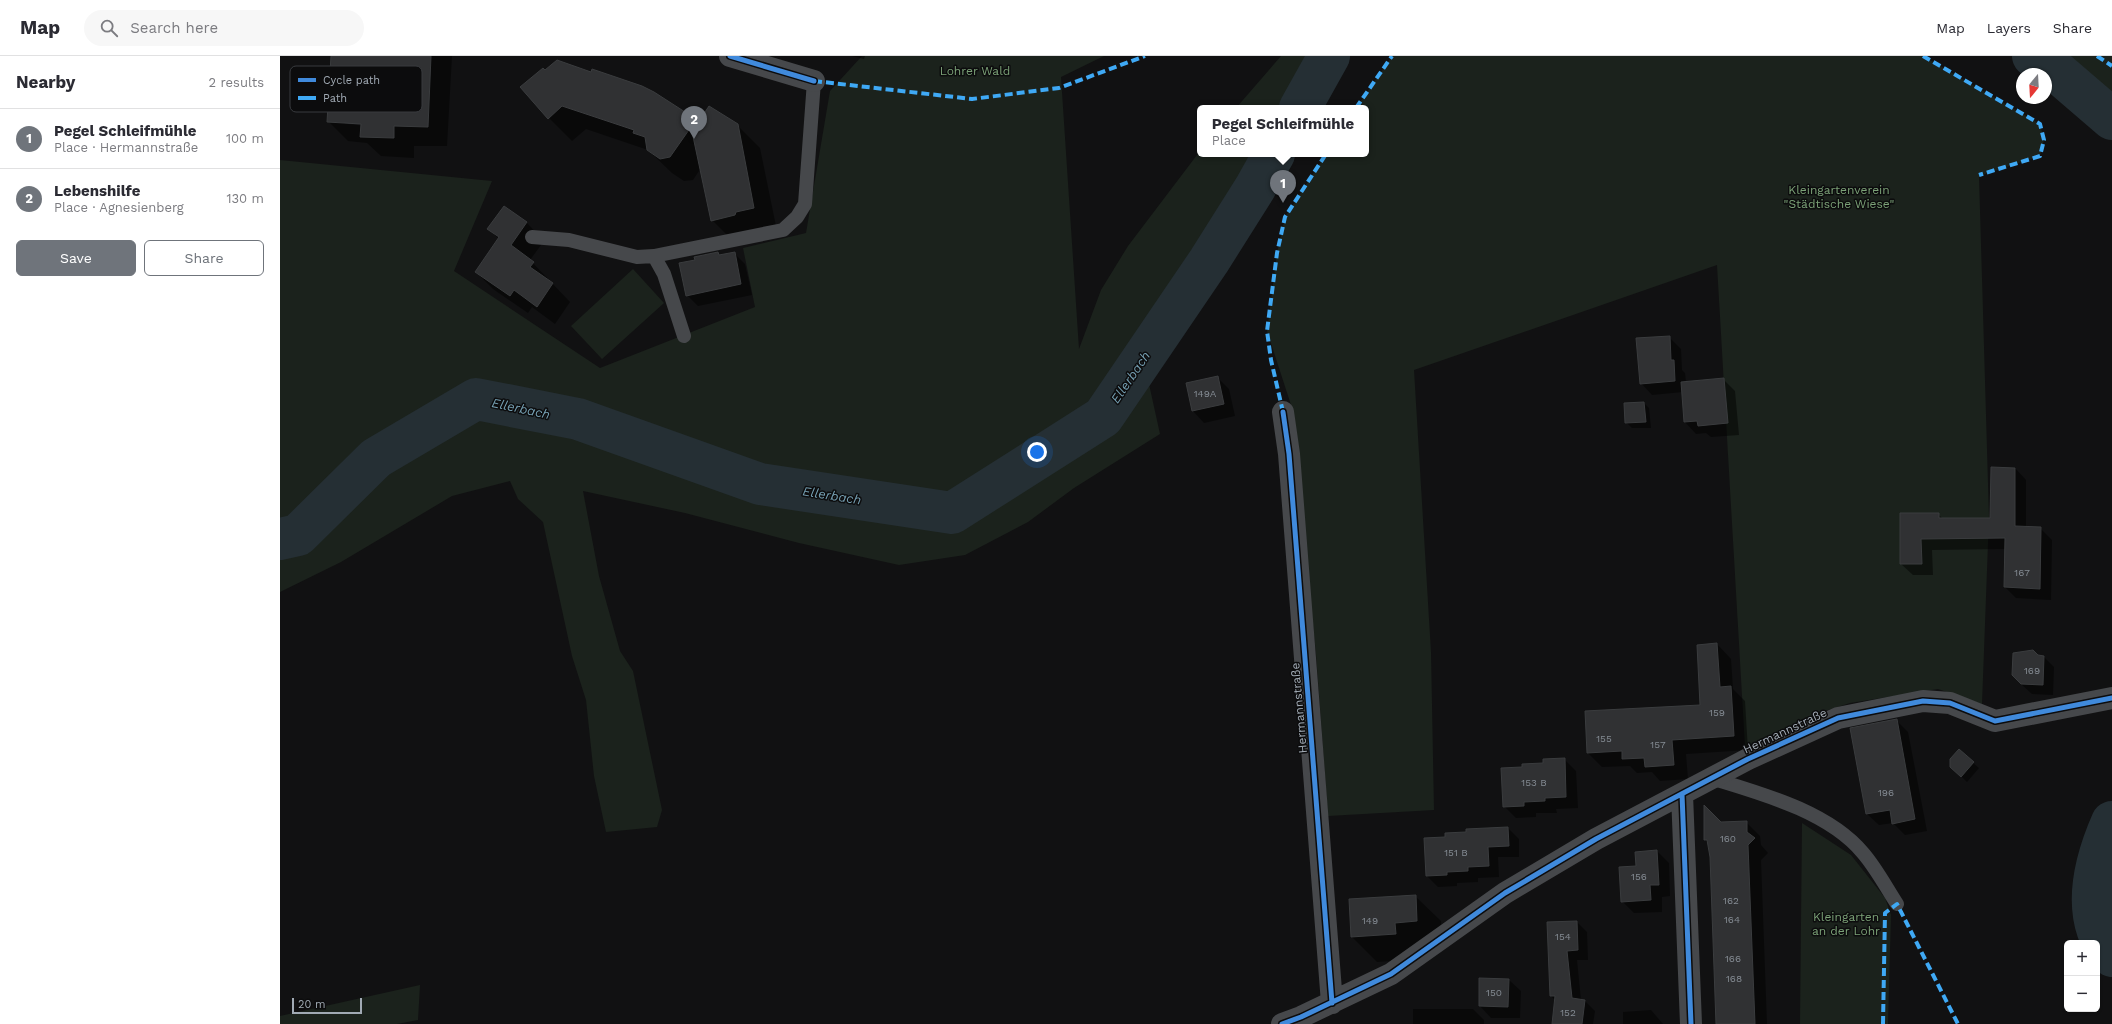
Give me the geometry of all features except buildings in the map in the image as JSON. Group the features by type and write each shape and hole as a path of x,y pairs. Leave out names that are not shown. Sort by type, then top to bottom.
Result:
{"street":[{"path":"730,56 814,81"},
{"name":"Hermannstraße","path":"1283,412 1289,454 1332,1003"},
{"name":"Hermannstraße","path":"1296,1022 1391,974 1512,889 1596,839 1714,779 1748,759 1838,718 1923,701 1950,703 1995,721 2112,698"},
{"path":"1682,794 1690,1024"}],"lane":[{"path":"532,237 569,240 637,257 654,256 783,230 797,217 805,204 814,81"},
{"path":"654,256 664,274 684,336"},
{"path":"1714,779 1748,789 1831,823 1863,852 1897,904"}],"green space":[{"name":"Lohrer Wald","path":"862,56 1104,56 1061,77 1079,349 1101,290 1128,246 1197,155 1197,157 1288,157 1232,250 1194,303 1149,384 1160,434 1074,488 1028,522 965,555 899,565 799,543 685,513 583,491 599,576 620,651 633,671 662,810 657,827 606,832 594,776 586,700 572,656 543,522 518,499 510,481 452,496 341,562 280,592 280,160 492,181 454,271 600,368 755,307 743,248 806,233 830,91"},
{"path":"1281,56 1344,56 1320,105 1239,105"},
{"name":"Kleingartenverein \"Städtische Wiese\"","path":"1392,56 1923,56 2040,124 2044,140 2040,156 1979,176 1989,517 1982,704 1938,689 1850,703 1816,714 1745,747 1717,265 1414,370 1431,652 1434,810 1328,816 1316,654 1291,405 1267,331 1277,253 1285,217 1324,157 1369,157 1369,105 1358,105"},
{"path":"2041,56 2112,56 2112,102"},
{"path":"633,269 664,303 602,359 571,326"},
{"name":"Kleingarten an der Lohr","path":"1802,823 1851,855 1885,898 1891,915 1888,1024 1800,1024"},
{"path":"420,985 418,1020 397,1024 280,1024 280,1016"}],"waterway":[{"name":"Ellerbach","path":"1302,105 1329,56"},
{"name":"Ellerbach","path":"2033,56 2055,70 2112,119"},
{"name":"Ellerbach","path":"280,539 298,535 376,458 476,399 578,419 760,484 952,513 1103,417 1209,261 1255,188 1272,157"},
{"path":"2112,822 2100,855 2093,890 2093,907 2096,924 2102,941 2112,956"}],"marked path":[{"path":"814,81 972,99 1059,88 1145,56"},
{"path":"1358,105 1392,56"},
{"path":"1923,56 2040,124 2044,140 2040,156 1979,175"},
{"path":"2097,56 2112,66"},
{"path":"1283,412 1271,360 1267,331 1277,253 1285,217 1324,157"},
{"path":"1883,1024 1885,913 1897,904 1958,1024"}],"cycle path":[{"path":"730,56 814,81"},
{"path":"1283,412 1289,454 1332,1003"},
{"path":"1282,1024 1301,1017 1391,974 1505,893 1596,839 1748,759 1838,718 1923,701 1950,703 1995,721 2112,698"},
{"path":"1682,794 1691,1024"}],"place":[{"name":"Lebenshilfe","path":"694,139"},
{"name":"Pegel Schleifmühle","path":"1283,203"}]}
